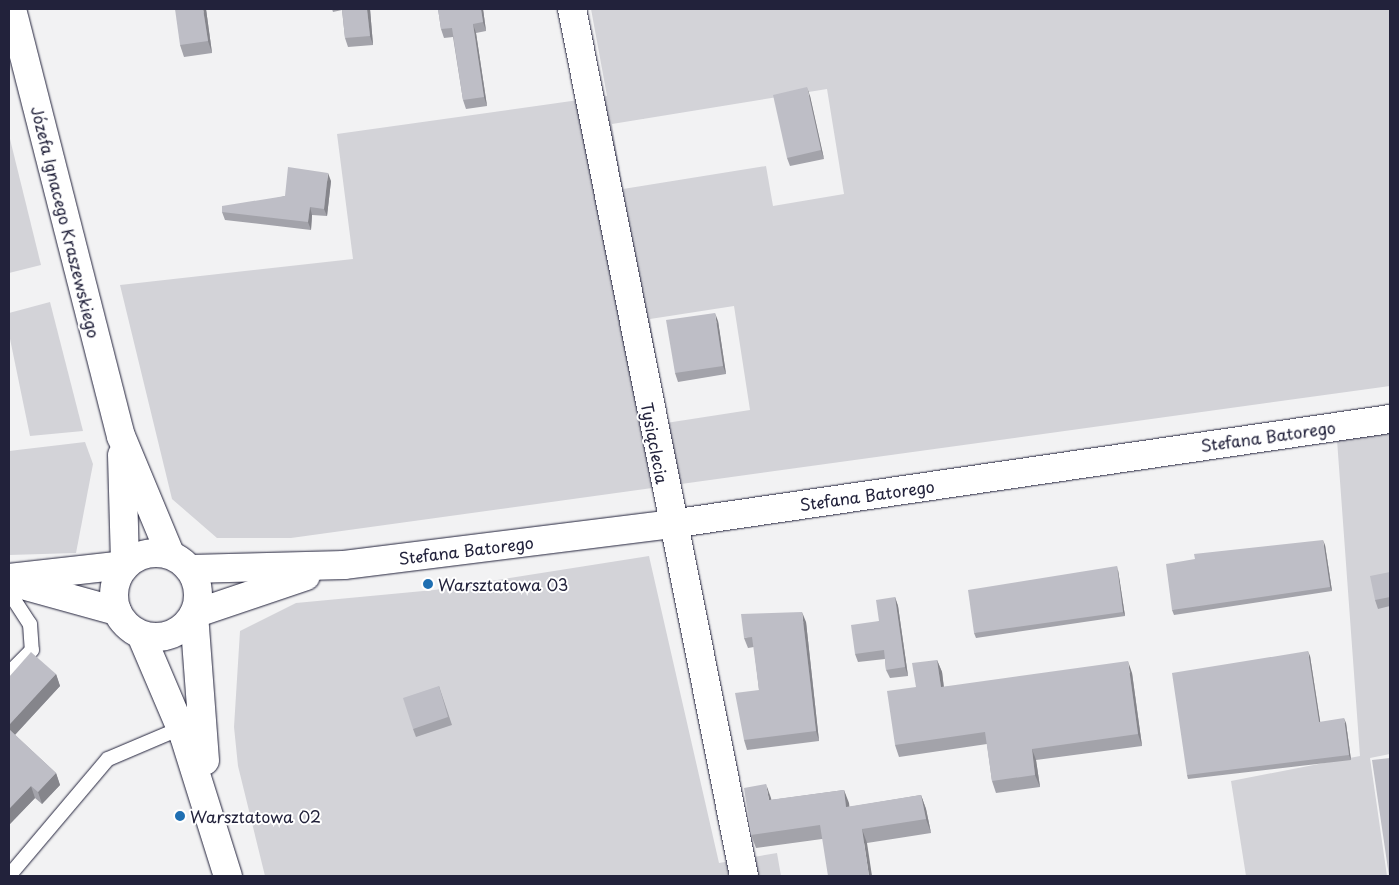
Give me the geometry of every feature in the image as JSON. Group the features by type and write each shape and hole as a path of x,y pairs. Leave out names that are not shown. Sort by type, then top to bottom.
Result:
{"street":[{"name":"Józefa Ignacego Kraszewskiego","path":"12,9 16,54 121,436 180,562"},
{"name":"Tysiąclecia","path":"572,9 671,524 744,876"},
{"name":"Stefana Batorego","path":"180,562 344,565 671,524 1390,419"},
{"name":"Józefa Ignacego Kraszewskiego","path":"121,436 125,565"},
{"path":"9,580 125,565 146,554 180,562 199,591 194,614 201,739 225,865"},
{"path":"116,611 114,587 125,565"},
{"name":"Stefana Batorego","path":"194,614 247,593 344,565"},
{"path":"9,580 116,611 142,635 181,728 225,865"},
{"path":"142,635 166,636 187,624 194,614"}],"lane":[{"path":"9,592 30,624 32,650 9,673"},
{"path":"10,876 108,759 181,728"}],"shaded area":[{"path":"591,9 1390,9 1390,386 291,538 217,538 172,499 120,285 353,259 337,134 607,96","holes":["827,89 844,194 773,206 766,166 623,189 612,124","734,306 750,410 666,423 650,319"]},
{"path":"9,135 41,265 9,273"},
{"path":"50,302 83,431 30,436 9,334 9,313"},
{"path":"1390,419 1390,754 1370,758 1387,876 1246,876 1231,781 1360,756 1336,426"},
{"path":"85,442 93,464 76,553 9,555 9,451"},
{"path":"649,556 719,863 777,853 781,876 265,876 238,766 234,727 240,631 296,603 434,590"}],"building":[{"path":"175,9 203,9 208,41 180,45"},
{"path":"342,9 367,9 370,36 345,38"},
{"path":"438,9 481,9 483,22 473,24 484,97 463,100 452,28 441,29"},
{"path":"807,87 821,150 787,158 773,95"},
{"path":"288,167 328,173 324,209 310,207 308,222 222,212 222,206 285,196"},
{"path":"715,313 723,366 675,373 666,320"},
{"path":"1323,540 1330,587 1172,610 1166,564 1195,559 1194,554"},
{"path":"1117,566 1123,612 974,633 968,590"},
{"path":"1390,572 1390,597 1375,600 1370,576"},
{"path":"895,597 905,667 886,670 884,650 855,654 851,625 879,621 876,600"},
{"path":"802,612 816,731 744,740 735,693 759,690 752,637 744,638 741,614"},
{"path":"1308,651 1319,722 1344,718 1349,755 1187,775 1172,673"},
{"path":"31,652 56,674 9,725 9,677"},
{"path":"937,660 941,687 1128,661 1138,734 1032,749 1035,775 992,781 985,732 895,745 887,691 916,687 912,663"},
{"path":"439,686 448,717 413,729 403,698"},
{"path":"9,729 56,773 38,792 31,786 9,809"},
{"path":"1390,758 1390,876 1389,876 1372,760"},
{"path":"766,784 769,800 844,790 846,807 921,795 926,819 862,829 869,876 828,876 820,825 751,835 744,788"}],"place":[{"name":"Warsztatowa 03","path":"428,584"},
{"name":"Warsztatowa 02","path":"180,816"}]}
